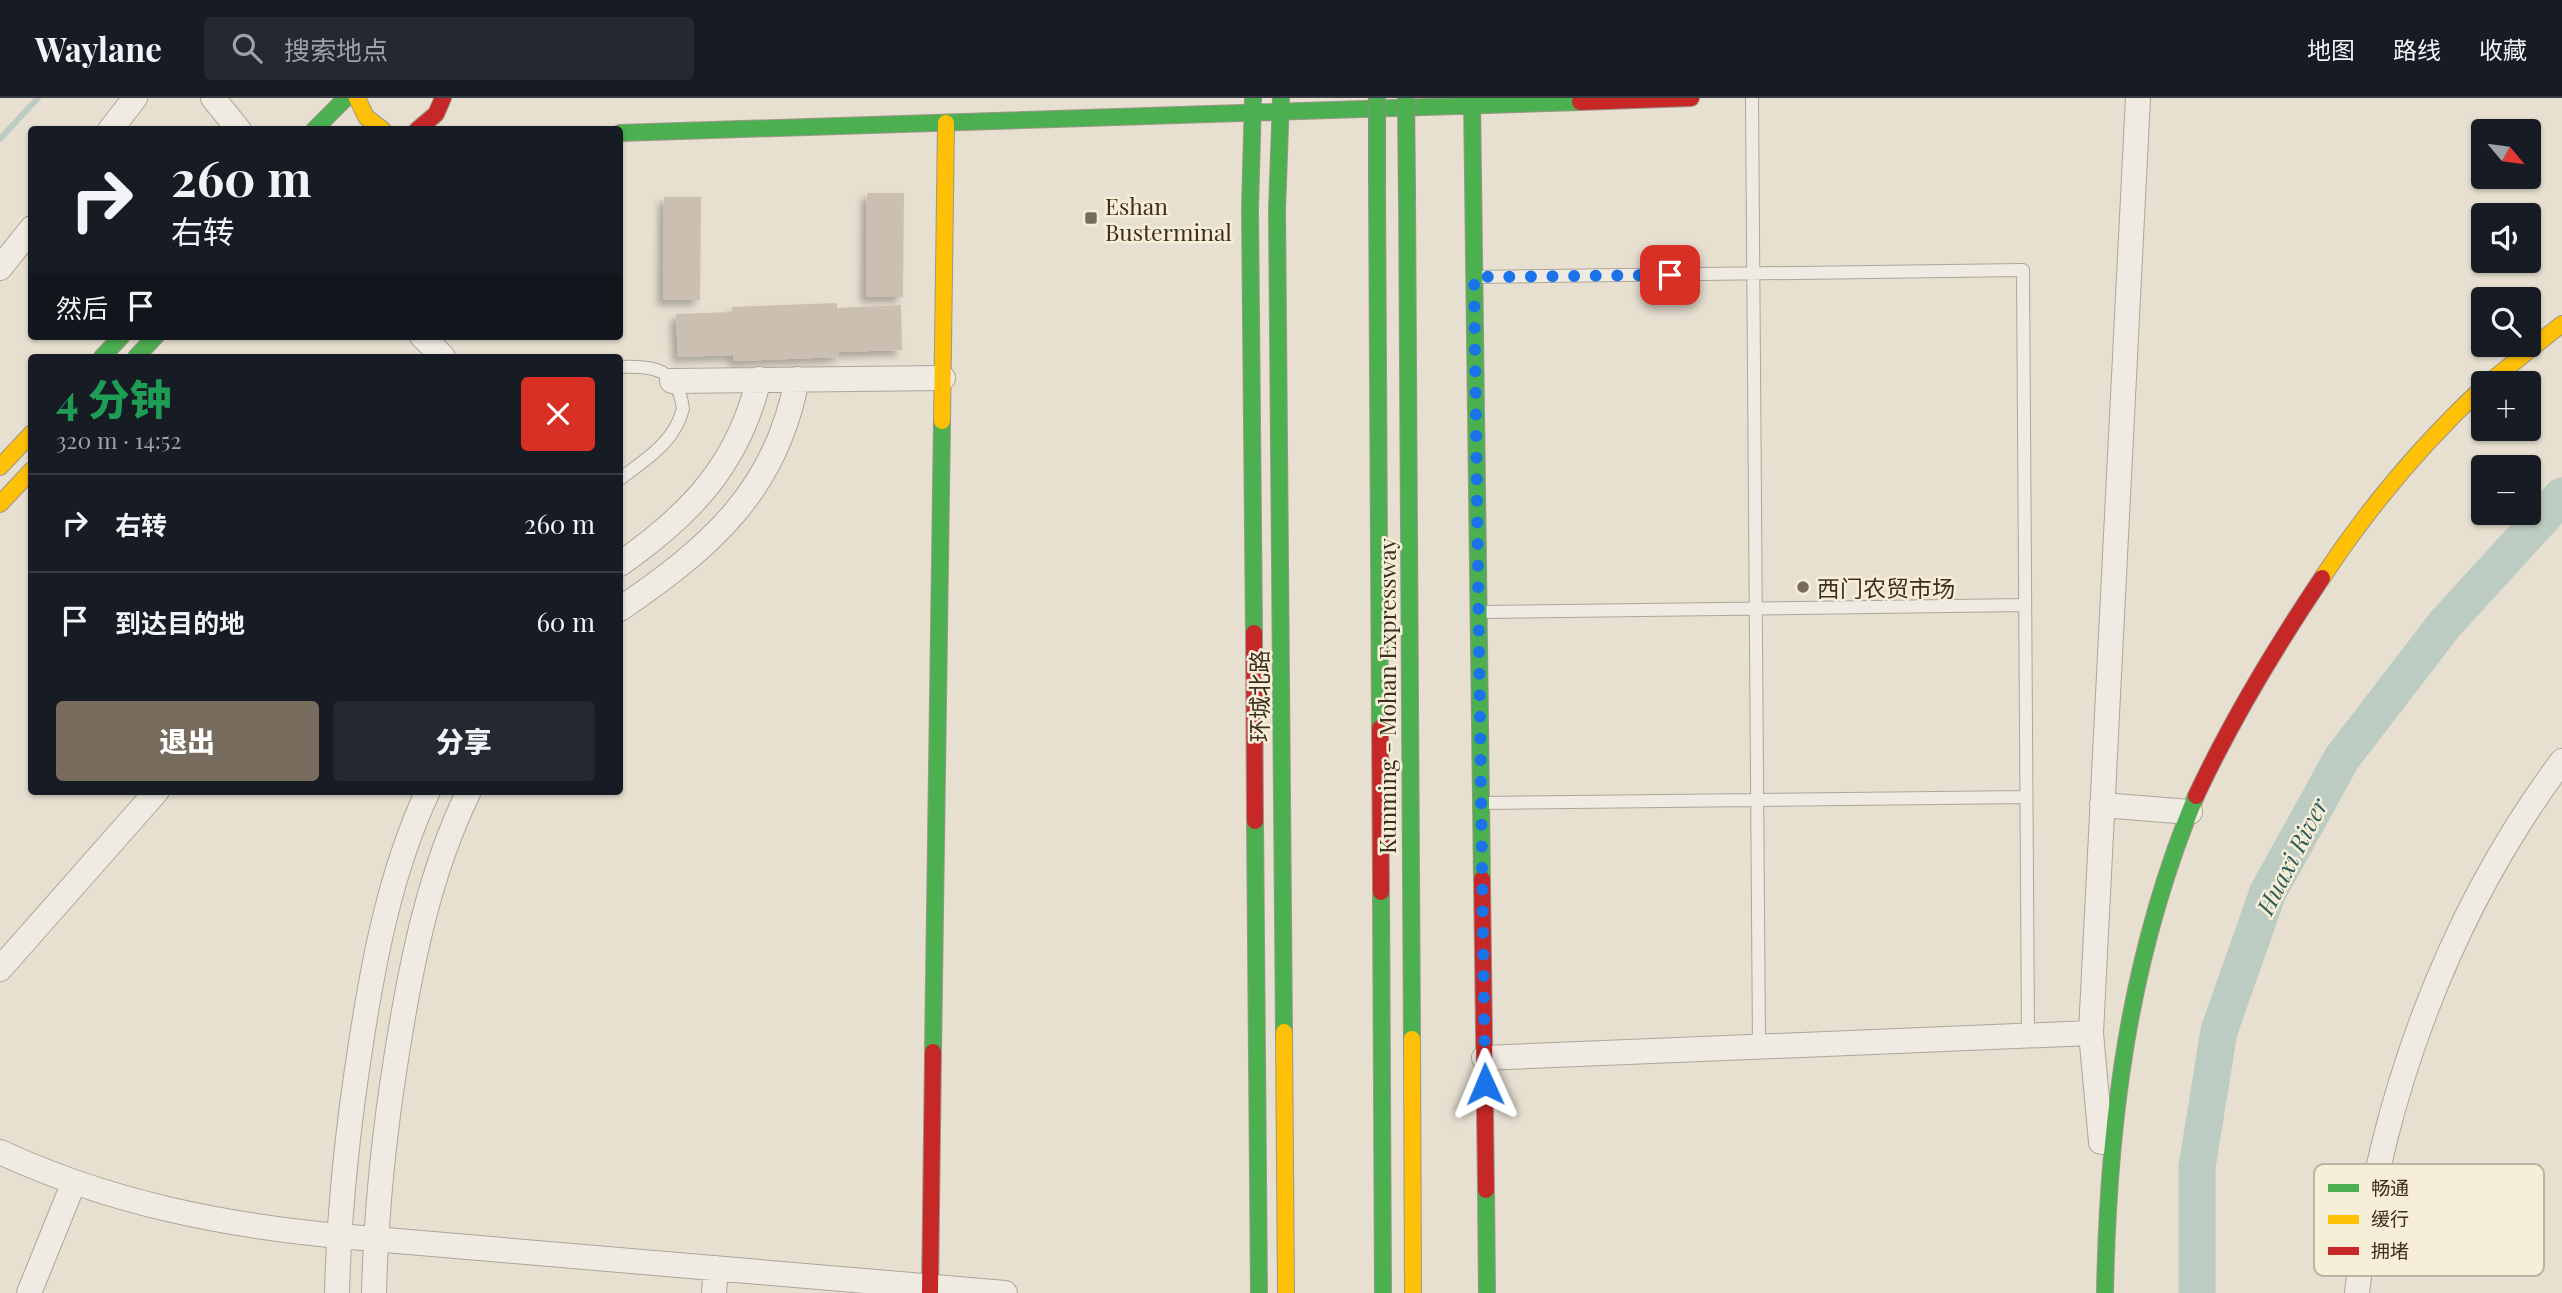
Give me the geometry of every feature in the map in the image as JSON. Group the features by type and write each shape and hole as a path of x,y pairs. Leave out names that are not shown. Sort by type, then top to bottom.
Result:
{"main road":[{"path":"318,126 346,98"},
{"path":"356,98 367,118 378,126"},
{"path":"422,126 436,114 443,98"},
{"path":"1118,98 1135,117"},
{"path":"1229,98 1253,106"},
{"name":"Kunming - Mohan Expressway","path":"1377,98 1383,1293"},
{"name":"Kunming - Mohan Expressway","path":"1406,98 1414,194 1407,346 1413,1293"},
{"path":"1414,194 1424,98"},
{"path":"623,133 947,117 1135,117 1281,105 1691,98"},
{"path":"1472,102 1488,1293"},
{"name":"环城北路","path":"1281,105 1277,209 1286,1293"},
{"name":"环城北路","path":"1253,106 1250,223 1259,1293"},
{"path":"930,1290 947,117"},
{"path":"358,126 367,118"},
{"path":"2503,371 2562,324"},
{"path":"105,354 118,340"},
{"path":"139,354 152,340"},
{"path":"2105,1293 2107,1208 2115,1110 2133,995 2159,894 2190,811 2208,769 2242,705 2325,573 2395,479 2471,399"},
{"path":"0,467 28,437"},
{"path":"0,503 28,474"}],"street":[{"path":"113,126 135,98"},
{"path":"212,98 236,126"},
{"path":"2107,1208 2091,1033 2138,98"},
{"path":"0,268 28,233"},
{"path":"426,340 440,354"},
{"path":"672,381 943,377"},
{"path":"623,562 682,516 716,477 741,435 759,379"},
{"path":"623,607 696,553 727,523 748,497 782,434 797,379"},
{"path":"2380,1164 2390,1119 2431,997 2482,887 2562,761"},
{"path":"0,968 153,795"},
{"path":"337,1293 339,1236 353,1092 375,961 397,874 427,795"},
{"path":"374,1293 376,1239 390,1097 404,1008 440,862 467,795"},
{"path":"2102,805 2190,811"},
{"path":"1484,1058 2091,1033"},
{"path":"0,1152 74,1182 132,1201 247,1226 930,1290 1005,1293"},
{"path":"29,1293 74,1182"},
{"path":"714,1293 716,1268"}],"lane":[{"path":"1752,98 1759,1047"},
{"path":"1474,277 2023,270 2028,1035"},
{"path":"623,367 657,368 672,381 683,409 669,440 623,477"},
{"path":"1479,611 2025,605"},
{"path":"1481,803 2026,797"}],"building":[{"path":"867,193 904,193 903,297 866,297"},
{"path":"664,197 701,197 700,300 663,300"},
{"path":"837,303 837,308 901,305 902,350 839,352 839,357 734,361 733,355 678,357 676,314 732,312 732,307"}],"waterway":[{"path":"0,139 38,98"},
{"name":"Huaxi River","path":"2197,1293 2197,1167 2219,1031 2268,892 2342,758 2445,624 2562,496"}],"traffic: fast":[{"path":"318,126 346,98"},
{"path":"1253,98 1250,209 1254,633"},
{"path":"1281,98 1277,210 1284,1032"},
{"path":"1377,98 1377,185"},
{"path":"1406,98 1407,195"},
{"path":"1472,98 1482,879"},
{"path":"623,133 1580,102"},
{"path":"1377,185 1380,728"},
{"path":"1407,195 1412,1039"},
{"path":"105,354 118,340"},
{"path":"139,354 152,340"},
{"path":"933,1052 942,421"},
{"path":"2105,1293 2111,1165 2127,1040 2154,917 2196,796"},
{"path":"1255,821 1259,1293"},
{"path":"1381,892 1383,1293"},
{"path":"1486,1190 1487,1293"}],"traffic: slow":[{"path":"357,98 366,117 378,126"},
{"path":"942,421 946,123"},
{"path":"2503,371 2562,324"},
{"path":"2322,578 2397,478 2471,399"},
{"path":"0,467 28,437"},
{"path":"0,504 28,474"},
{"path":"1284,1032 1286,1293"},
{"path":"1412,1039 1413,1293"}],"traffic: jam":[{"path":"422,126 436,114 443,98"},
{"path":"1580,102 1691,98"},
{"path":"2196,796 2255,684 2322,578"},
{"path":"1254,633 1255,821"},
{"path":"1380,728 1381,892"},
{"path":"1482,879 1486,1190"},
{"path":"930,1293 933,1052"}],"place":[{"name":"Eshan Busterminal","path":"1091,218"},
{"name":"西门农贸市场","path":"1803,587"}],"route":[{"path":"1485,1084 1474,277 1670,275"}]}
